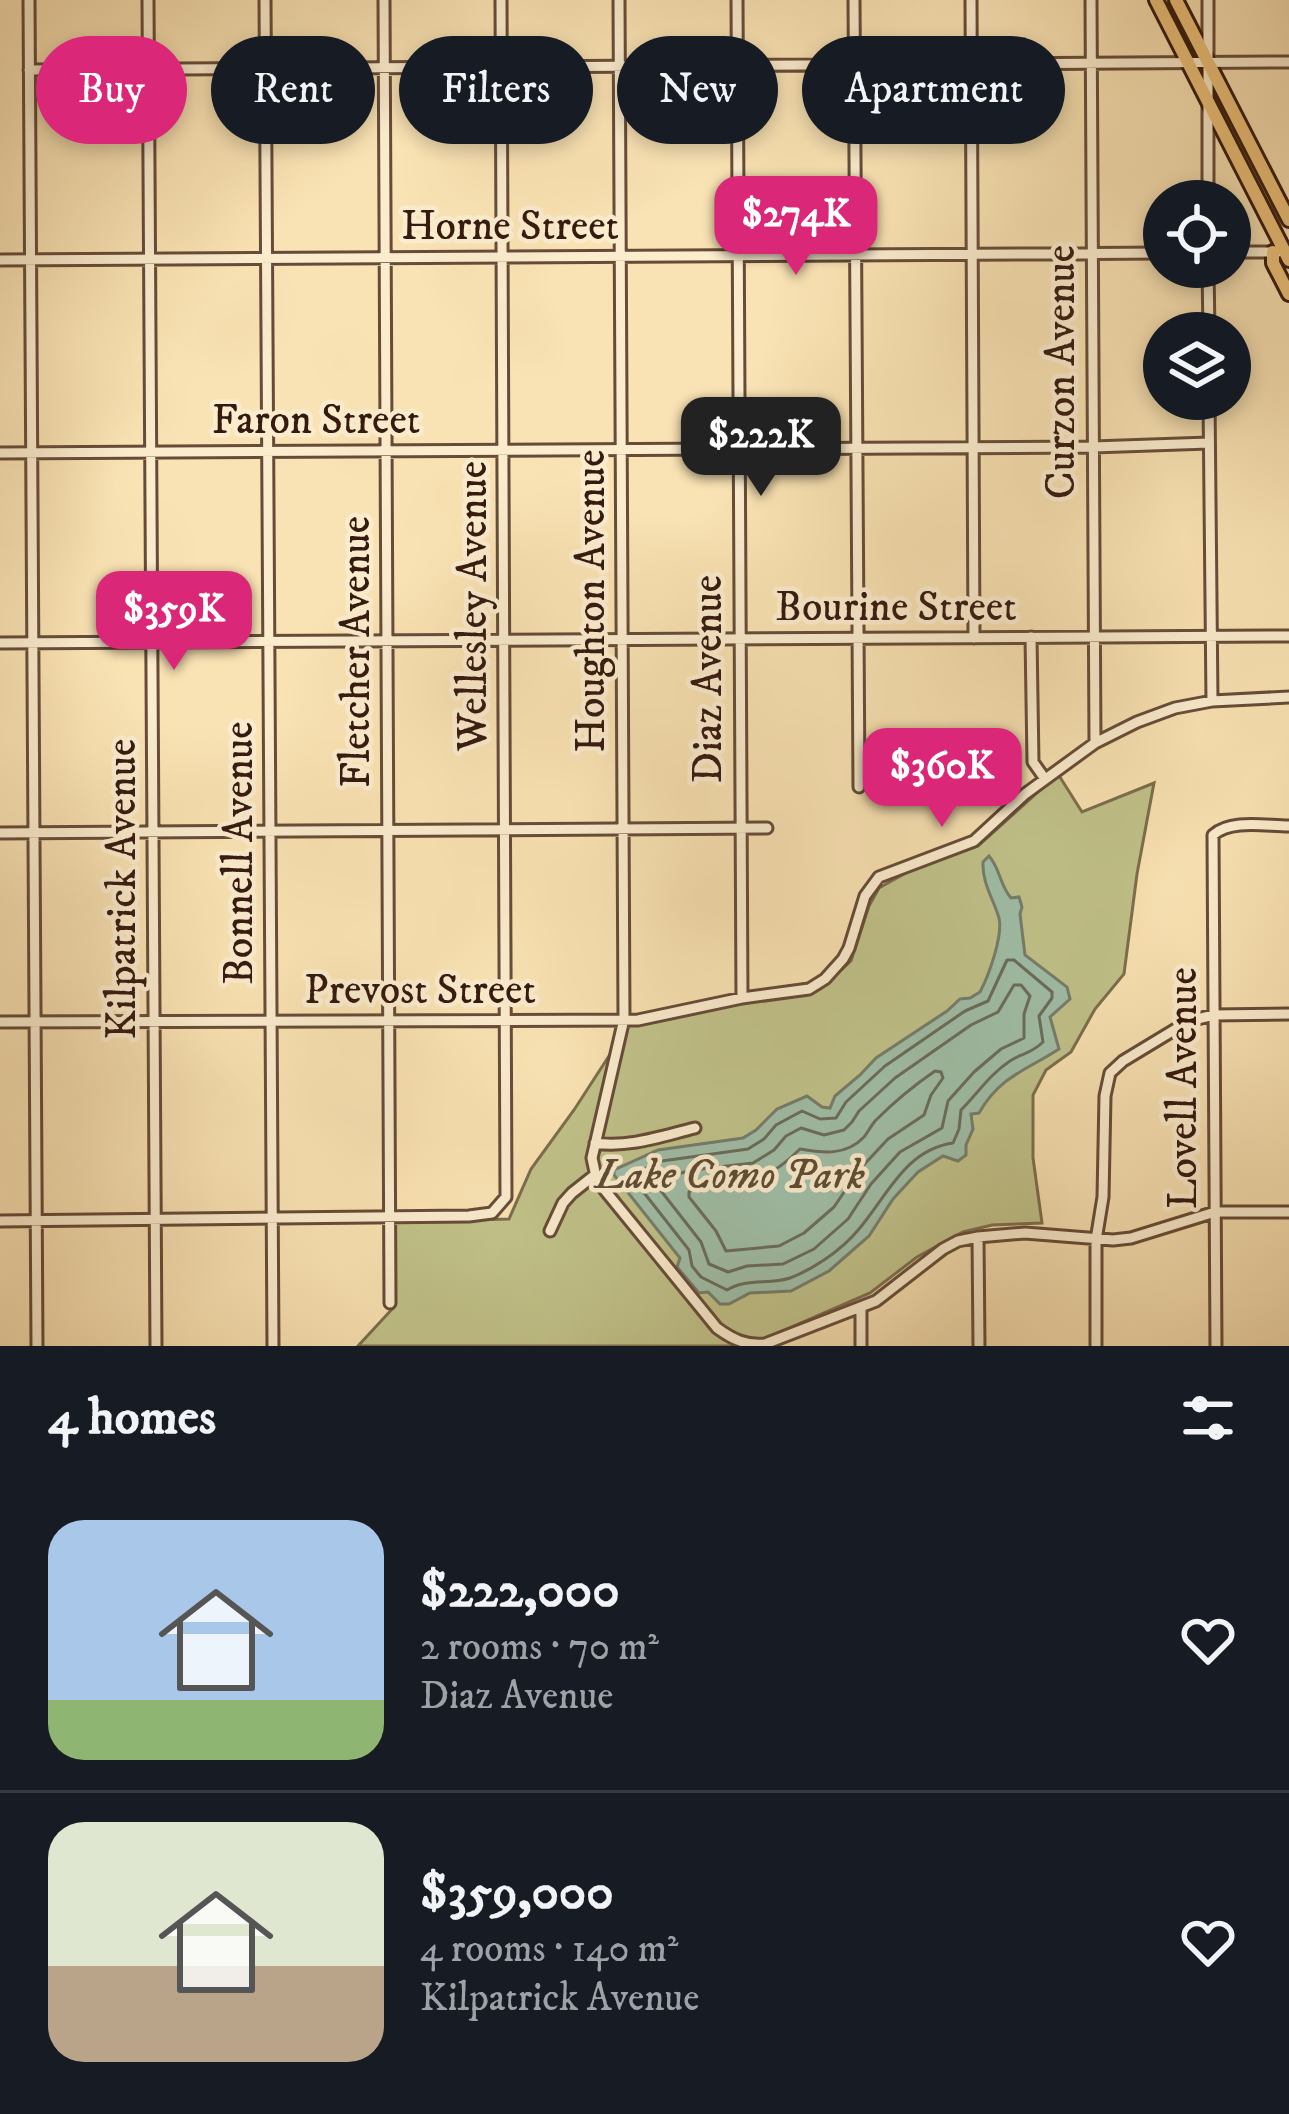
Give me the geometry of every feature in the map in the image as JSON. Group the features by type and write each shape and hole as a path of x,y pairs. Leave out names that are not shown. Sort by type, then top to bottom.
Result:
{"main road":[{"path":"1156,0 1284,254 1274,263 1289,294"},
{"path":"1176,0 1289,220"}],"street":[{"path":"28,0 38,1346"},
{"name":"Kilpatrick Avenue","path":"148,0 148,36"},
{"name":"Bonnell Avenue","path":"266,0 266,36"},
{"name":"Fletcher Avenue","path":"384,0 390,1303"},
{"name":"Wellesley Avenue","path":"501,0 501,36"},
{"name":"Houghton Avenue","path":"619,0 619,36"},
{"name":"Diaz Avenue","path":"737,0 737,36"},
{"path":"854,0 854,36"},
{"path":"971,0 971,36"},
{"name":"Curzon Avenue","path":"1091,0 1095,743"},
{"path":"1208,0 1208,180"},
{"path":"1065,64 1289,62"},
{"path":"375,68 399,68"},
{"path":"29,70 36,70"},
{"name":"Kilpatrick Avenue","path":"148,144 156,1346"},
{"name":"Bonnell Avenue","path":"266,144 273,1346"},
{"name":"Wellesley Avenue","path":"390,1218 479,1216 498,1209 508,1186 501,144"},
{"name":"Houghton Avenue","path":"619,144 624,1019 592,1158 608,1194 717,1328 748,1345"},
{"name":"Diaz Avenue","path":"737,144 742,998"},
{"path":"854,144 859,788"},
{"path":"971,144 974,638"},
{"name":"Horne Street","path":"0,260 1143,253"},
{"path":"1251,253 1284,254"},
{"path":"1209,420 1212,701"},
{"name":"Faron Street","path":"0,453 1093,447 1209,442"},
{"name":"Bourine Street","path":"0,643 1289,636"},
{"path":"1031,638 1034,761 1045,779 1095,743 1175,709 1212,701 1289,698"},
{"name":"Prevost Street","path":"0,1022 638,1020 794,992 818,985 843,959 865,896 879,877 974,841 1045,779"},
{"name":"Lovell Avenue","path":"1216,1346 1213,835 1215,830 1234,825 1289,826"},
{"path":"0,833 767,828"},
{"path":"1096,1346 1096,1240 1110,1073 1189,1021 1214,1015 1289,1014"},
{"path":"595,1143 631,1144 695,1128"},
{"path":"550,1231 572,1192 596,1174"},
{"path":"748,1345 765,1344 861,1306 888,1293 943,1249 978,1237 1024,1233 1096,1240 1131,1238 1215,1212 1289,1212"},
{"path":"0,1221 390,1218"},
{"path":"978,1237 979,1346"},
{"path":"861,1306 861,1346"}],"green space":[{"name":"Lake Como Park","path":"1058,774 1082,812 1154,783 1124,974 1095,1009 1071,1052 1046,1070 1033,1095 1033,1158 1042,1223 992,1225 963,1232 917,1257 870,1293 748,1346 358,1346 394,1307 394,1222 509,1219 531,1169 629,1025 820,989 851,961 879,888 911,870 978,846"}],"water":[{"path":"989,856 1007,893 1019,897 1025,955 1067,987 1070,999 1050,1017 1059,1049 1005,1082 979,1113 971,1114 973,1129 966,1155 958,1161 943,1156 918,1172 869,1236 829,1271 791,1291 750,1293 729,1304 720,1304 708,1292 699,1293 677,1267 680,1258 614,1170 658,1150 743,1138 777,1109 807,1096 830,1108 835,1096 876,1058 960,999 980,992 1000,926 984,877 983,862"}]}
